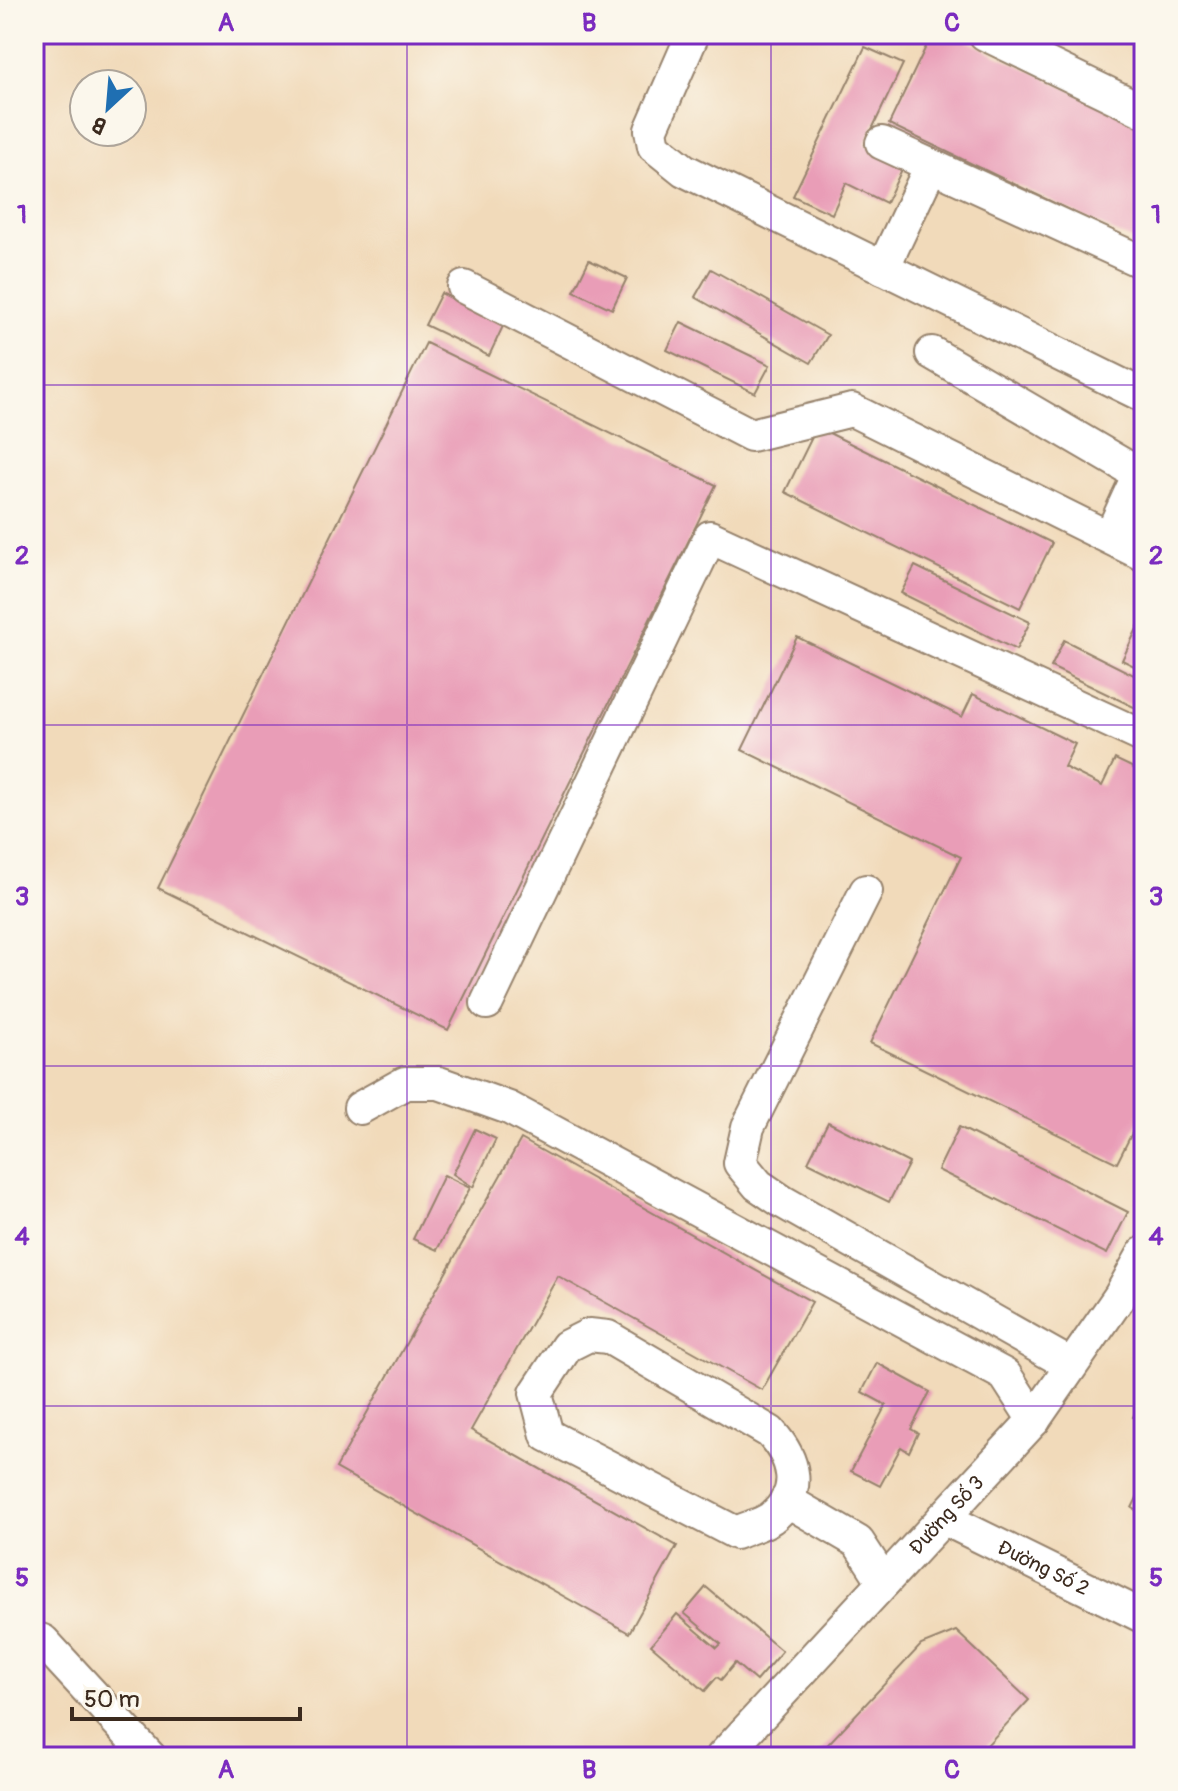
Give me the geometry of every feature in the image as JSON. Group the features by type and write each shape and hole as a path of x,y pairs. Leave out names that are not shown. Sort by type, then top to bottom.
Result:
{"street":[{"path":"693,34 651,130 654,146 684,170 1144,396"},
{"path":"985,34 1144,111"},
{"path":"882,143 1144,263"},
{"path":"883,268 931,166"},
{"path":"464,287 751,435 852,410 1144,555"},
{"path":"932,353 1142,471 1110,537"},
{"path":"487,1003 710,537 1144,737"},
{"path":"866,891 748,1127 740,1163 758,1185 783,1202 1071,1365"},
{"path":"360,1108 405,1083 439,1083 509,1108 1005,1375 1034,1420"},
{"name":"Đường Số 3","path":"722,1757 1034,1420 1071,1365 1132,1302 1144,1253"},
{"path":"589,1335 608,1337 770,1432 787,1450 794,1469 786,1500 771,1518 736,1533 547,1435 536,1393 567,1346 589,1335"},
{"path":"786,1500 858,1542 884,1582"},
{"name":"Đường Số 2","path":"943,1518 1144,1617"},
{"path":"34,1638 43,1641 150,1757"}],"building":[{"path":"932,34 953,34 1144,125 1144,246 889,124"},
{"path":"865,47 903,64 865,144 905,163 886,203 846,183 832,214 793,196"},
{"path":"589,260 627,278 612,309 574,291"},
{"path":"711,269 828,335 811,363 695,297"},
{"path":"441,293 504,324 489,356 425,325"},
{"path":"681,322 770,365 755,393 667,350"},
{"path":"426,343 716,485 448,1030 158,888"},
{"path":"817,427 1052,543 1020,608 785,492"},
{"path":"915,566 1030,622 1016,650 901,593"},
{"path":"1144,614 1144,671 1122,660"},
{"path":"797,637 962,717 973,694 1075,744 1064,767 1102,786 1115,759 1144,773 1144,1109 1117,1163 870,1043 961,857 742,750"},
{"path":"1064,640 1144,680 1144,712 1051,667"},
{"path":"828,1122 909,1163 889,1202 808,1162"},
{"path":"959,1127 1128,1212 1107,1254 938,1170"},
{"path":"475,1129 496,1139 473,1187 453,1174"},
{"path":"521,1139 812,1302 762,1390 558,1276 471,1430 677,1546 629,1633 336,1468"},
{"path":"444,1175 470,1188 437,1250 413,1239"},
{"path":"877,1363 930,1392 911,1429 918,1433 909,1452 901,1447 880,1486 851,1471 886,1405 862,1392"},
{"path":"1144,1395 1144,1422 1133,1417"},
{"path":"1144,1483 1144,1514 1132,1508"},
{"path":"706,1587 782,1651 756,1681 735,1663 721,1680 717,1677 705,1691 651,1645 677,1614 717,1648 721,1644 684,1613"},
{"path":"956,1631 1029,1700 976,1757 816,1757 921,1645"}]}
